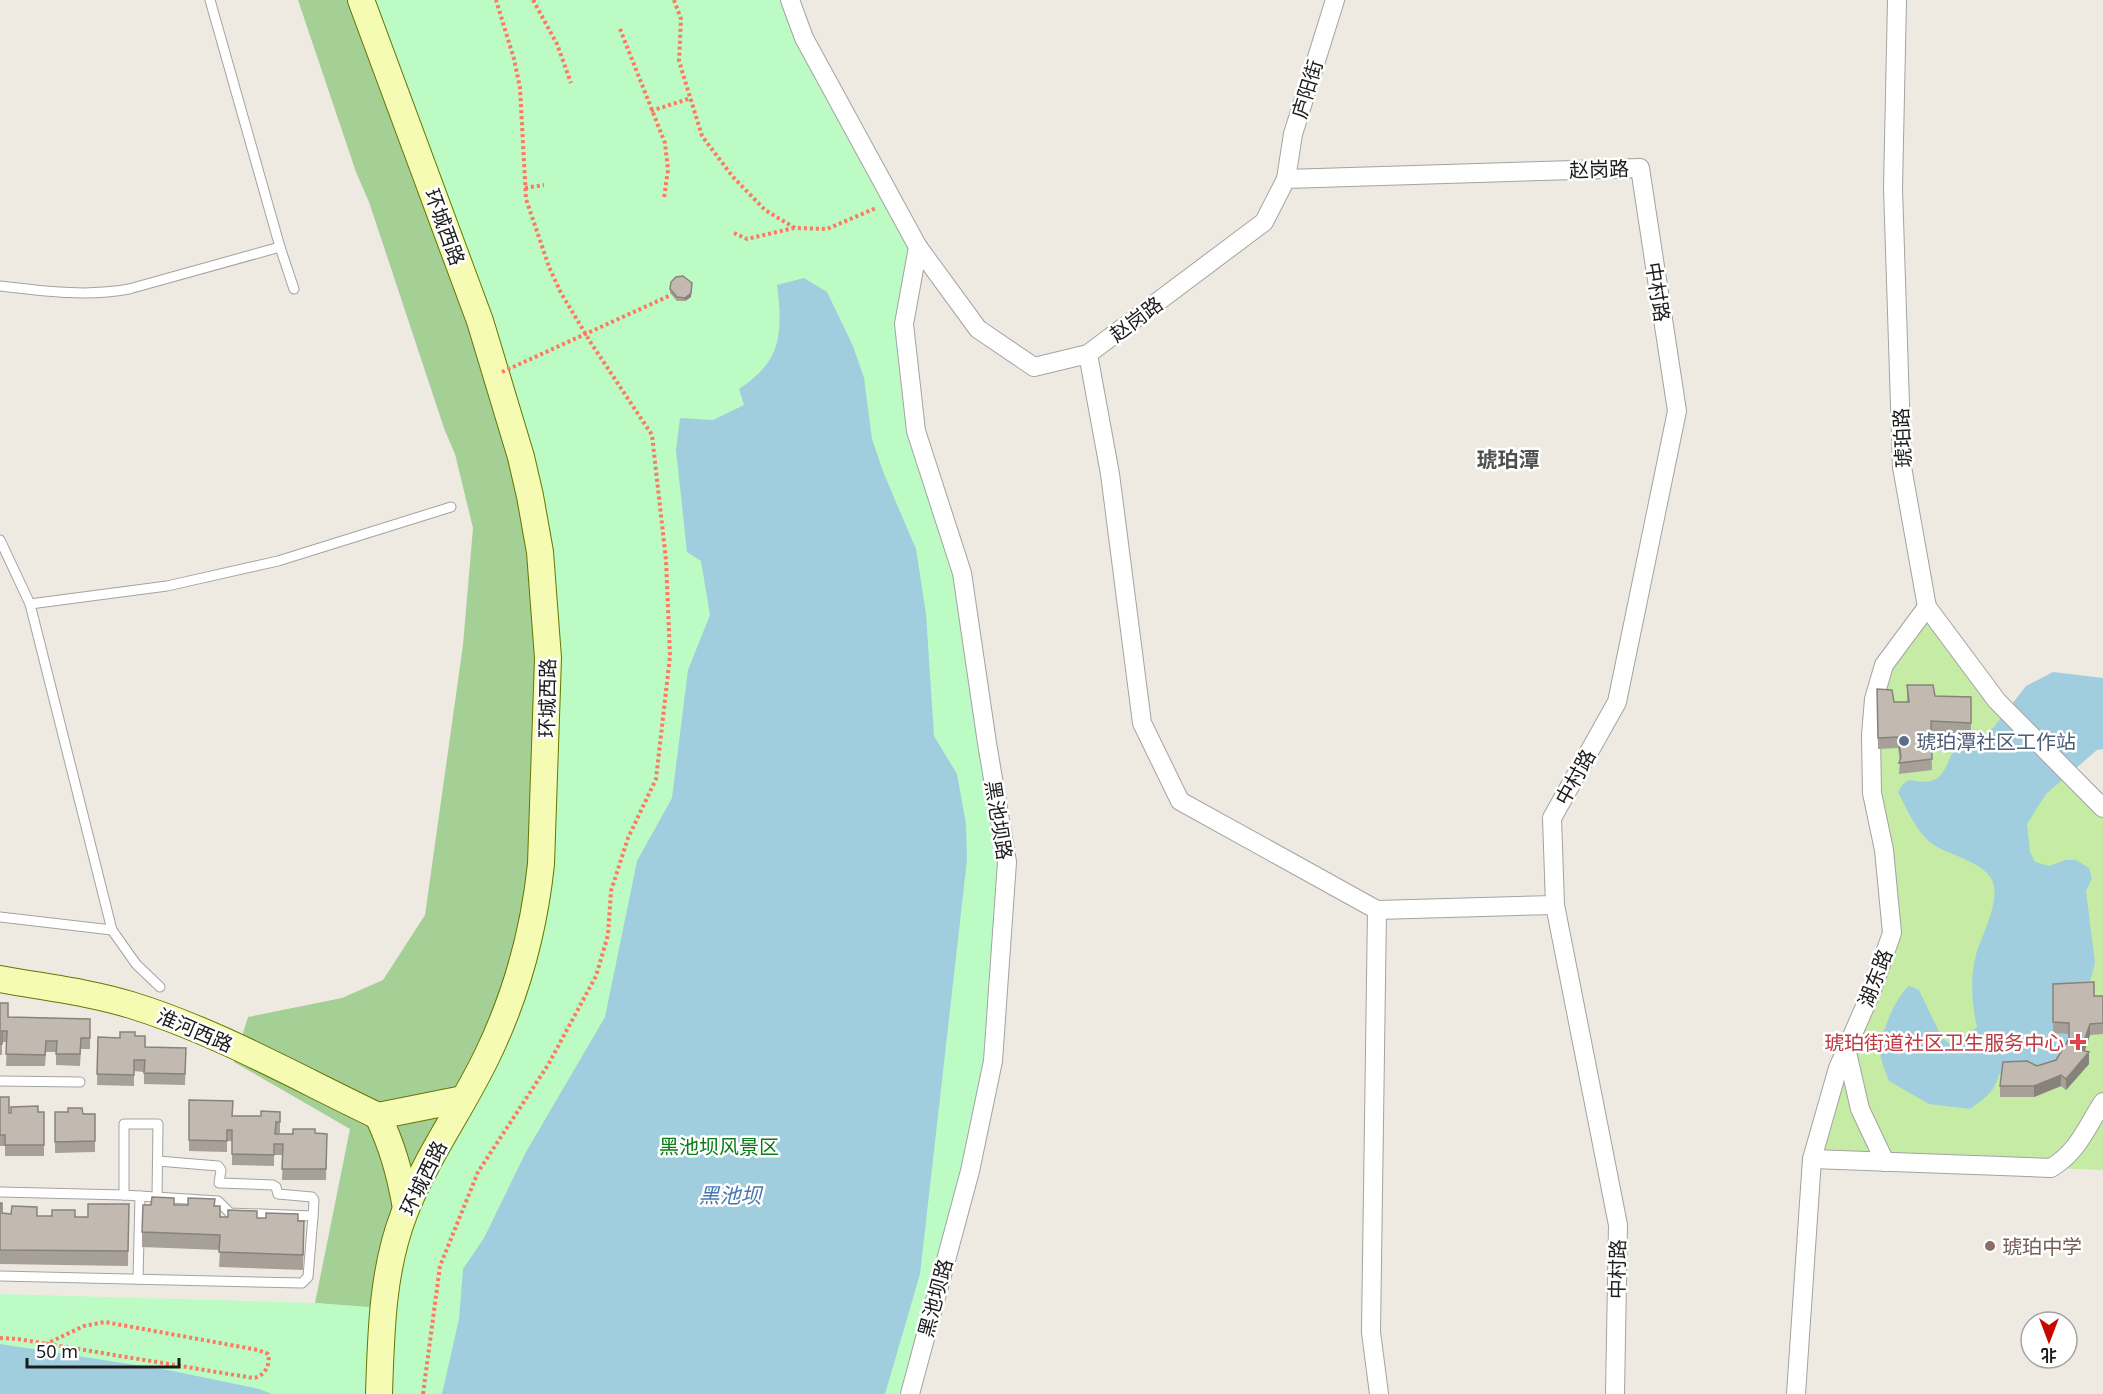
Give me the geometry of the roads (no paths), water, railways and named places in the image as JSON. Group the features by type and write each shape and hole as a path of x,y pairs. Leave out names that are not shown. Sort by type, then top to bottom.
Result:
{"street":[{"name":"环城西路","path":"361,0 480,321 507,407 530,496 540,552 545,601 548,696 538,887 526,949 506,1012 486,1058 423,1171 406,1208 390,1259 384,1308 379,1394"},
{"name":"赵岗路","path":"790,0 804,38 918,247 978,329 1035,367 1088,354 1264,222 1286,179 1640,168"},
{"name":"庐阳街","path":"1286,179 1293,134 1335,0"},
{"name":"琥珀路","path":"1898,0 1893,188 1902,467 1927,607 1997,701 2103,808"},
{"name":"中村路","path":"1615,1394 1618,1225 1555,905 1552,818 1617,702 1677,411 1640,168"},
{"name":"黑池坝路","path":"910,1394 970,1171 993,1061 1007,862 962,573 916,431 904,324 918,247"},
{"path":"1088,354 1110,474 1142,723 1180,801 1377,909 1555,905"},
{"name":"湖东路","path":"1796,1394 1812,1159 1838,1068 1870,995 1892,933 1884,850 1872,793 1871,735 1874,699 1884,665 1927,607"},
{"path":"1377,909 1371,1332 1379,1394"},
{"name":"淮河西路","path":"0,979 111,999 161,1015 209,1035 378,1116"},
{"path":"1846,1048 1860,1109 1885,1162"},
{"path":"406,1208 398,1166 378,1116 463,1099"},
{"path":"1812,1159 2050,1168 2066,1160 2082,1139 2103,1102"}],"lane":[{"path":"210,0 294,289"},
{"path":"0,286 62,293 112,292 280,247"},
{"path":"30,604 167,586 267,563 452,507"},
{"path":"0,540 30,604 112,930 136,964 160,987"},
{"path":"0,917 112,930"},
{"path":"0,1081 80,1082"},
{"path":"124,1195 124,1124 158,1124 157,1197"},
{"path":"158,1161 219,1167 221,1170 218,1201"},
{"path":"0,1276 302,1283 308,1277 314,1200 312,1197 278,1194 273,1185 219,1183"},
{"path":"0,1192 124,1195 218,1201 230,1213 313,1216"},
{"path":"138,1279 140,1196"}],"water":[{"name":"黑池坝","path":"804,278 827,292 853,346 864,378 872,439 884,474 916,549 926,614 934,736 957,774 966,824 967,860 920,1274 885,1394 442,1394 459,1319 463,1269 484,1238 526,1152 605,1017 637,861 672,798 688,670 710,615 701,561 687,552 676,450 680,418 713,420 744,405 739,389 764,368 776,344 780,318 777,285"},
{"path":"2053,672 2103,678 2103,749 2097,750 2046,794 2027,824 2030,852 2035,862 2049,866 2065,860 2076,860 2089,868 2092,878 2086,891 2095,963 2087,993 2069,1034 2069,1050 2063,1062 1999,1074 1992,1090 1970,1109 1929,1104 1889,1081 1880,1053 1883,1034 1894,1006 1909,986 1919,990 1942,1038 1949,1043 1957,1042 1977,1027 1972,976 1975,959 1992,908 1994,889 1992,880 1982,868 1940,849 1922,834 1898,792 1909,780 1927,782 1938,778 1953,751 1974,741 1994,727 2026,686"},
{"path":"0,1344 168,1370 259,1389 272,1394 0,1394"}],"place":[{"name":"琥珀潭社区工作站","path":"1904,741"},
{"name":"琥珀街道社区卫生服务中心","path":"2078,1042"},
{"name":"琥珀中学","path":"1990,1246"}],"district":[{"name":"琥珀潭","path":"1508,459"}],"park label":[{"name":"黑池坝风景区","path":"719,1146"}]}
